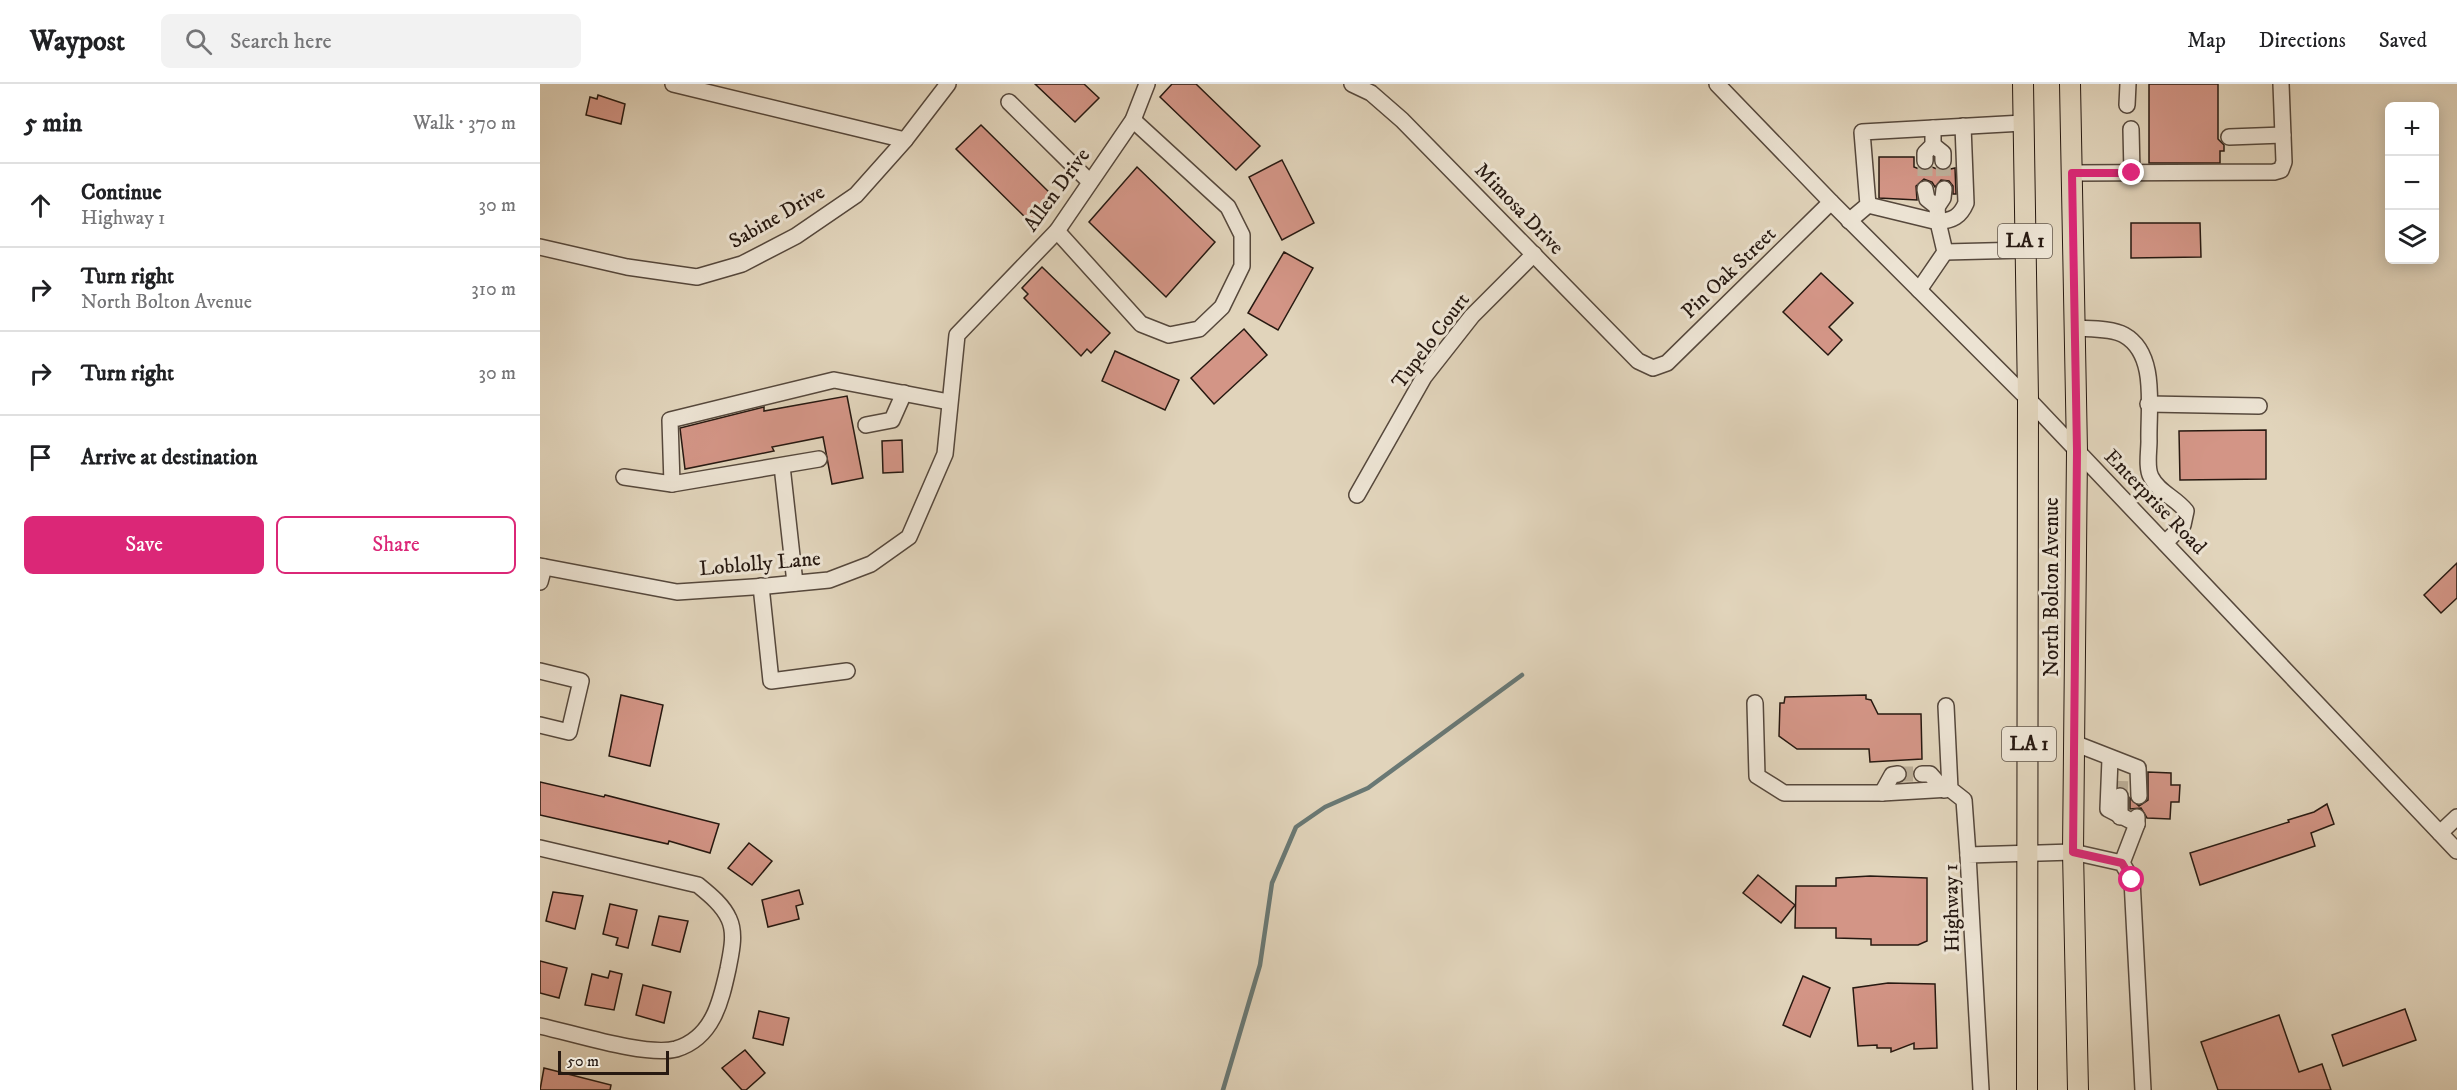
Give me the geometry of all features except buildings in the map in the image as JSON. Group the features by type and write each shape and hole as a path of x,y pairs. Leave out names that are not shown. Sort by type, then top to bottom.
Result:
{"main road":[{"name":"North Bolton Avenue","path":"2023,84 2028,399 2027,1090"},
{"name":"North Bolton Avenue","path":"2070,84 2077,451 2073,852 2078,1090"},
{"path":"2022,1090 2026,1060"}],"street":[{"path":"673,84 905,140"},
{"name":"Sabine Drive","path":"540,248 627,267 697,277 742,264 796,236 856,195 905,140 948,84"},
{"name":"Allen Drive","path":"957,334 1057,231 1133,120 1147,84"},
{"name":"Mimosa Drive","path":"1352,84 1371,93 1402,120 1638,361 1653,368"},
{"name":"Enterprise Road","path":"1717,84 1849,221 2028,399 2457,851"},
{"path":"2127,105 2128,84"},
{"path":"2072,173 2274,172 2281,170 2284,162 2281,84"},
{"path":"1009,102 1090,182"},
{"path":"1057,231 1141,324 1169,335 1199,329 1222,307 1242,266 1242,235 1228,207 1133,120"},
{"path":"1868,205 1862,132 2024,123"},
{"path":"1849,221 1868,205 1954,219 1962,213 1966,203 1963,126"},
{"path":"1925,161 1925,153 1933,145 1933,128"},
{"path":"2131,129 2132,173"},
{"path":"2229,137 2283,135"},
{"path":"1933,145 1943,153 1943,161"},
{"path":"1919,290 1945,252 1938,215 1927,199 1925,189"},
{"path":"1938,215 1944,189"},
{"name":"Pin Oak Street","path":"1653,368 1668,363 1831,202"},
{"path":"1945,252 2025,249"},
{"name":"Tupelo Court","path":"1357,495 1424,376 1472,316 1534,254"},
{"path":"2075,327 2122,334 2135,343 2145,356 2149,475 2159,490 2177,499 2186,511 2183,525 2165,543"},
{"name":"Loblolly Lane","path":"541,572 677,592 829,580 871,564 909,537 945,454 957,334"},
{"path":"672,484 670,420 834,380 950,402"},
{"path":"867,425 892,420 904,393"},
{"path":"2148,404 2259,406"},
{"path":"624,477 672,484 819,459"},
{"path":"782,466 795,583"},
{"path":"760,586 771,681 847,671"},
{"path":"540,671 581,681 569,732 540,725"},
{"path":"1755,703 1757,776 1784,794 1882,794 1947,790"},
{"path":"1946,706 1947,790"},
{"path":"2074,742 2118,765 2138,768 2139,796"},
{"path":"2118,765 2108,809 2120,817 2137,821 2122,863 2132,880 2143,1090"},
{"path":"1882,794 1892,775 1898,774"},
{"path":"1922,774 1930,774 1947,790 1964,800 1968,855"},
{"path":"2120,796 2120,817"},
{"path":"2440,833 2457,817"},
{"path":"540,848 698,885 711,896 729,919 733,936 720,1006 705,1030 676,1049 642,1049 540,1026"},
{"name":"Highway 1","path":"1981,1090 1968,855 2073,852 2122,863"}],"waterway":[{"path":"1223,1090 1260,965 1272,883 1296,827 1325,807 1368,788 1522,675"}],"tunnel":[{"path":"1925,161 1925,189"},
{"path":"1943,161 1944,189"},
{"path":"1898,774 1922,774"},
{"path":"2120,796 2121,774"}],"route":[{"path":"2132,173 2072,173 2077,451 2073,852 2122,863 2132,880"}]}
